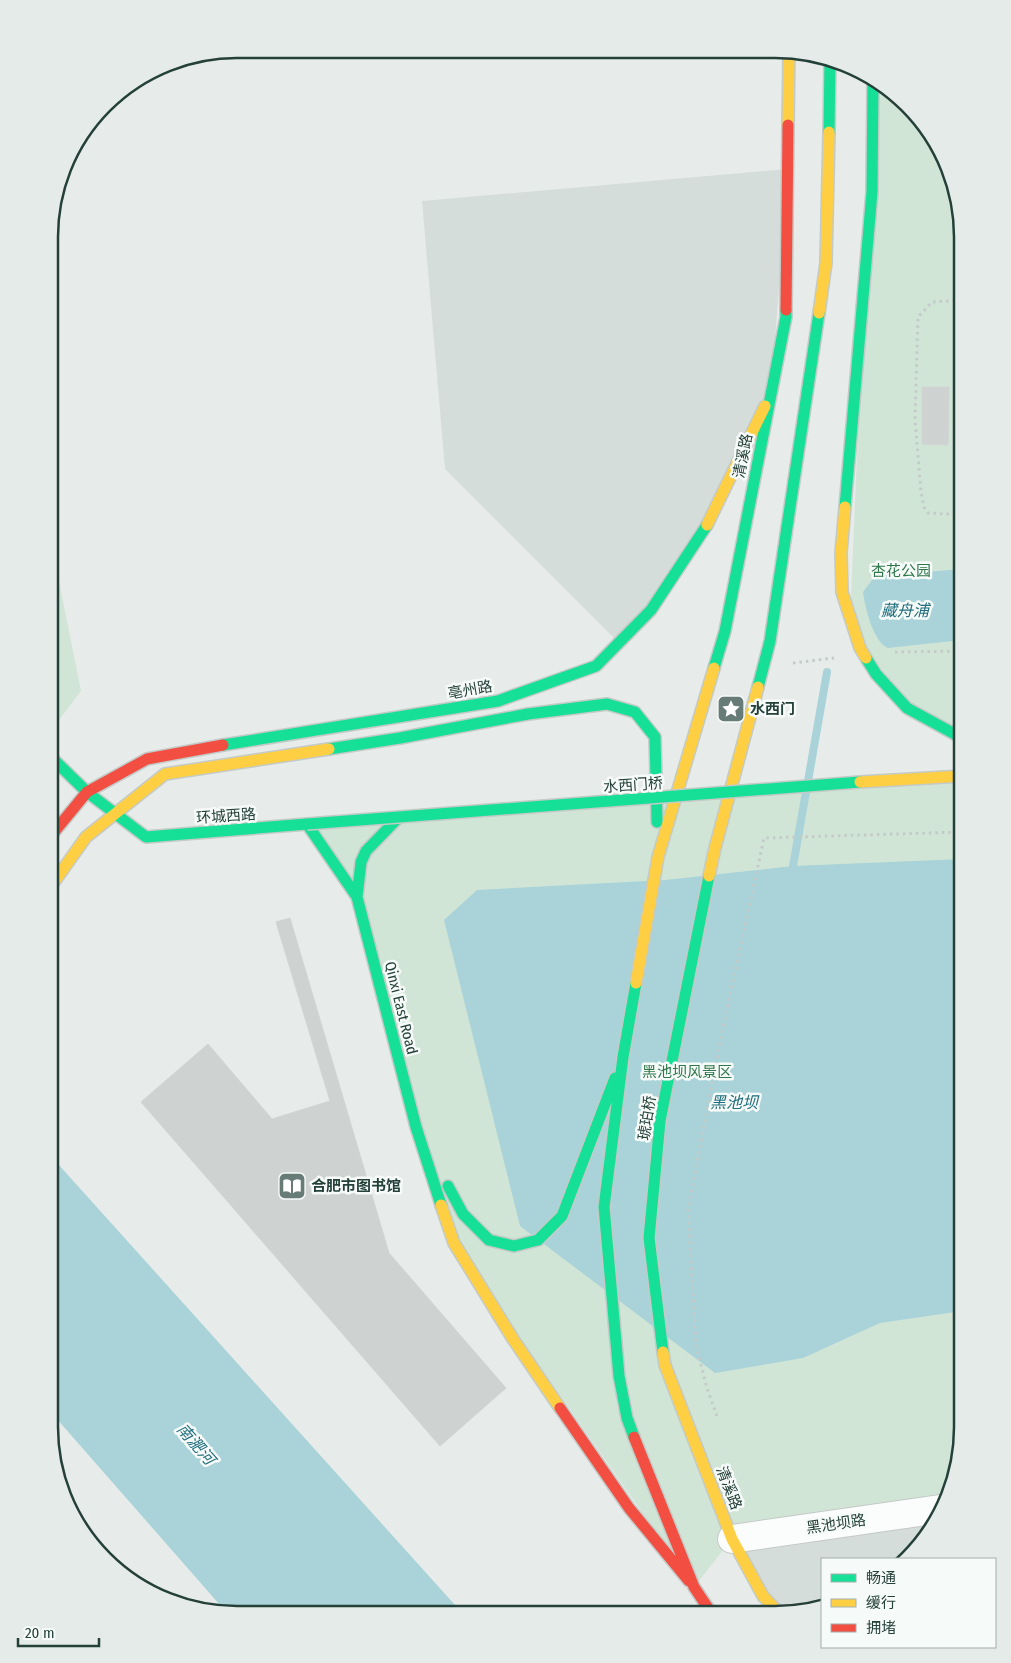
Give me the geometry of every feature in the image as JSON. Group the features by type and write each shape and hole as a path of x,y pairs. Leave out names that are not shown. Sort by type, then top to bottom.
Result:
{"main road":[{"name":"清溪路","path":"658,857 725,631 786,317 789,58"},
{"name":"琥珀桥","path":"665,1365 649,1238 660,1121 715,848 770,641 824,272 830,66"},
{"path":"873,87 872,192 841,553 842,592 860,648 876,674 907,708 954,734"},
{"name":"亳州路","path":"58,827 87,792 147,759 498,701 596,666 650,610 703,533 771,393"},
{"path":"58,878 86,838 165,774 400,738 528,714 607,704 635,712 655,737 658,857"},
{"path":"58,764 87,792 115,814"},
{"name":"水西门桥","path":"307,824 954,776"},
{"name":"环城西路","path":"115,814 146,837 307,824"},
{"path":"357,896 361,862 366,852 398,818"},
{"path":"307,824 357,896"},
{"name":"琥珀桥","path":"658,857 623,1057 604,1207 619,1376 627,1418 694,1587"},
{"name":"Qinxi East Road","path":"357,896 416,1127"},
{"path":"416,1127 463,1214 489,1240 514,1246 538,1240 562,1216 623,1057"},
{"path":"416,1127 454,1243 513,1340 629,1508 694,1587 707,1606"},
{"name":"清溪路","path":"665,1365 732,1538 762,1596 772,1606"}],"street":[{"name":"黑池坝路","path":"732,1538 933,1510"}],"path":[{"path":"954,301 932,302 918,317 915,419 924,507 928,512 954,514"},
{"path":"720,1425 707,1388 696,1346 688,1210 722,1032 764,838 954,832"}],"shaded area":[{"path":"788,169 771,393 703,533 619,643 445,469 422,201"},
{"path":"933,1510 923,1526 895,1558 821,1558 821,1599 798,1604 775,1606 732,1539"}],"green space":[{"name":"杏花公园","path":"873,87 901,110 923,137 940,168 952,213 954,237 954,734 907,708 850,621"},
{"path":"58,576 81,691 58,721"},
{"name":"黑池坝风景区","path":"954,777 954,1426 952,1450 947,1473 933,1510 732,1539 694,1587 454,1243 357,897 307,824"}],"water":[{"name":"藏舟浦","path":"954,570 954,641 888,648 883,644 874,632 863,592 875,576"},
{"name":"黑池坝","path":"954,859 954,1312 880,1323 803,1358 715,1373 520,1226 444,920 477,890 665,880 793,866"},
{"name":"南淝河","path":"58,1164 456,1606 220,1605 58,1420"}],"building":[{"path":"922,387 949,387 948,445 922,444"},
{"name":"合肥市图书馆","path":"290,918 389,1253 506,1388 440,1446 141,1102 208,1044 272,1119 330,1101 276,922"}],"waterway":[{"path":"808,781 827,672"},
{"path":"793,866 806,792"}],"traffic: fast":[{"path":"829,132 830,66"},
{"path":"845,507 872,192 873,87"},
{"path":"714,668 725,631 786,310"},
{"path":"758,687 770,641 819,313"},
{"path":"223,745 498,701 596,666 651,610 707,525"},
{"path":"866,658 876,674 907,708 954,734"},
{"path":"329,749 528,714 607,704 635,712 655,737 657,822"},
{"path":"58,764 87,792 146,837 307,824 357,897"},
{"path":"307,824 860,782"},
{"path":"399,817 366,851 361,862 357,897 416,1127 441,1205"},
{"path":"663,1352 649,1238 660,1121 709,876"},
{"path":"634,1437 627,1418 619,1376 604,1207 623,1057 636,983"},
{"path":"448,1186 463,1214 489,1240 514,1246 538,1240 562,1216 615,1078"}],"traffic: slow":[{"path":"788,125 789,58"},
{"path":"819,313 826,263 829,132"},
{"path":"707,525 765,406"},
{"path":"845,507 841,553 842,592 860,648 866,658"},
{"path":"636,983 658,857 714,668"},
{"path":"709,876 758,687"},
{"path":"58,876 86,837 165,774 329,749"},
{"path":"860,782 954,776"},
{"path":"441,1205 454,1243 513,1339 560,1408"},
{"path":"663,1352 665,1365 732,1539 763,1596 772,1606"}],"traffic: jam":[{"path":"786,310 788,125"},
{"path":"58,827 87,792 147,759 223,745"},
{"path":"560,1408 629,1508 689,1581"},
{"path":"634,1437 694,1587 707,1606"}],"place":[{"name":"水西门","path":"731,709"},
{"name":"合肥市图书馆","path":"292,1186"}]}
